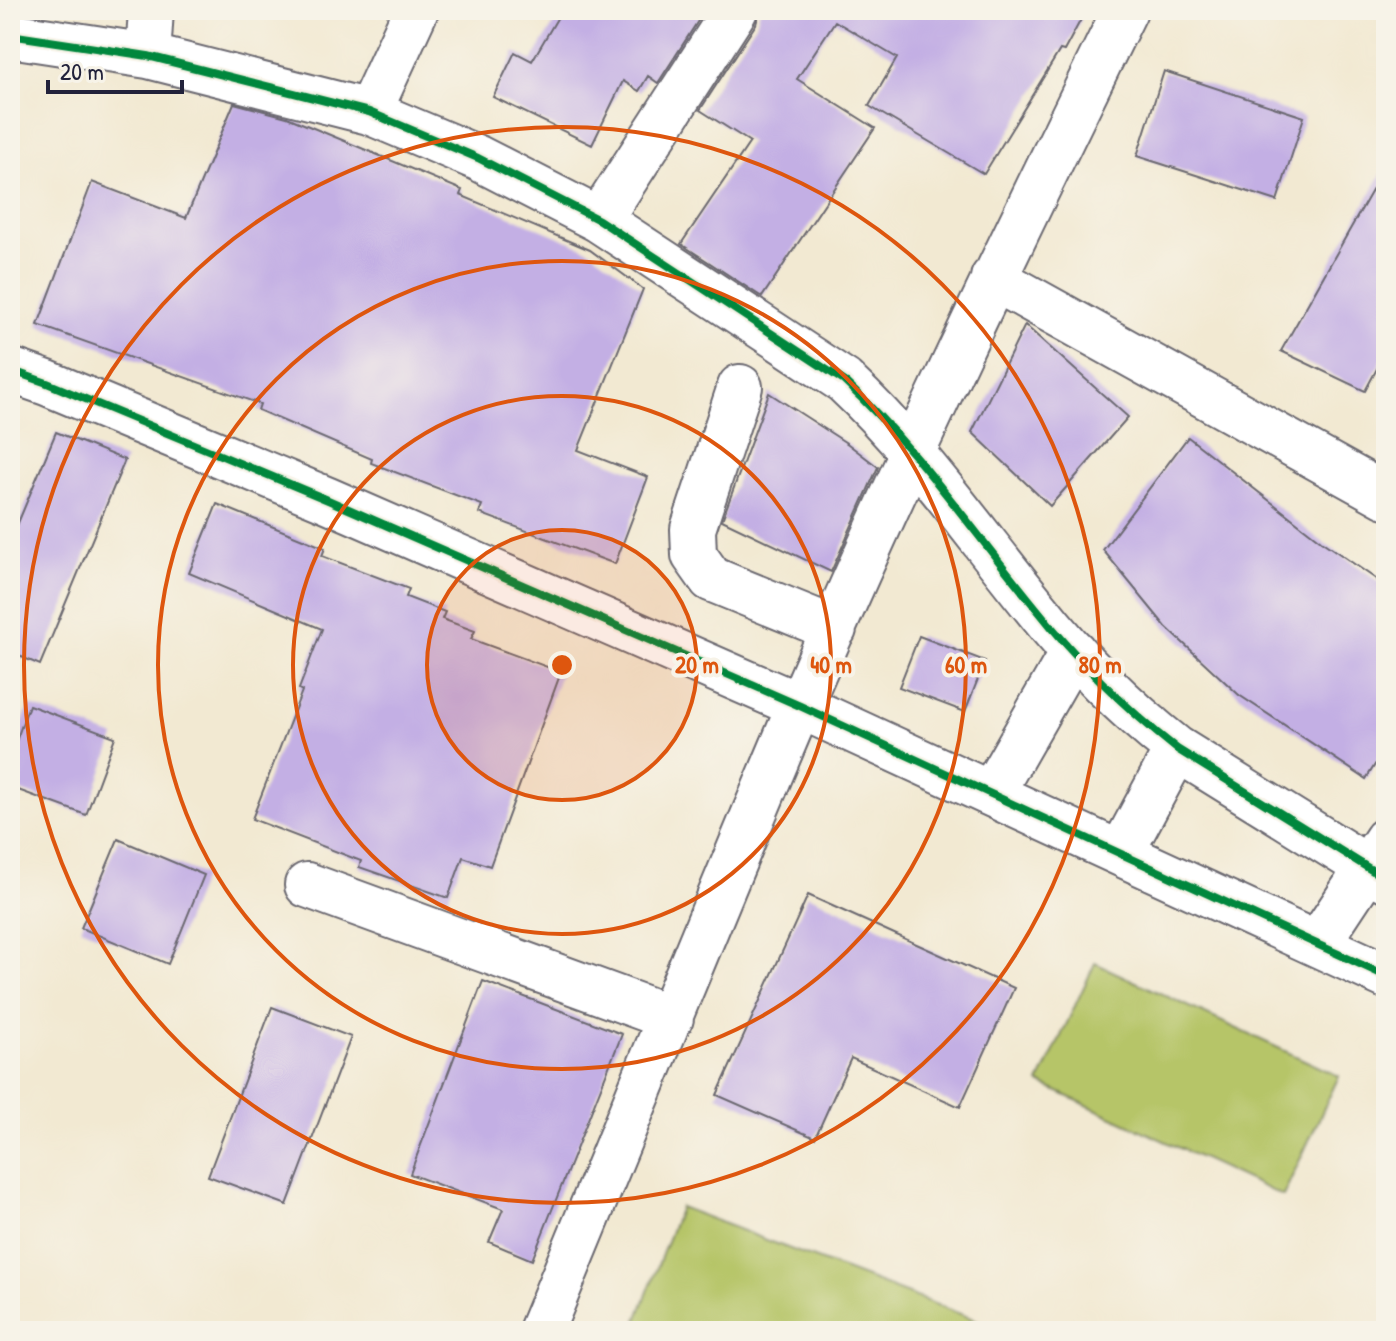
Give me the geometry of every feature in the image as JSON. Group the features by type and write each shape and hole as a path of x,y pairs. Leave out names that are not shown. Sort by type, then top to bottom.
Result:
{"street":[{"path":"148,56 151,10"},
{"path":"369,112 416,10"},
{"path":"599,220 735,10"},
{"path":"541,1331 834,629 993,278 1125,10"},
{"path":"10,35 148,56 369,112 478,158 599,220 844,381 913,451 1038,611 1112,692 1177,749 1380,862 1318,943"},
{"path":"993,278 1386,496"},
{"path":"10,370 328,500 800,706 1386,976"},
{"path":"740,387 693,529 694,555 711,579 834,629"},
{"path":"991,794 1073,651"},
{"path":"1121,853 1177,749"},
{"path":"307,885 671,1018"}],"green space":[{"path":"1095,963 1339,1076 1283,1196 1039,1083"},
{"path":"680,1207 1005,1331 633,1331"}],"building":[{"path":"562,10 705,10 658,83 648,76 639,91 623,81 592,145 493,97 515,52 532,61"},
{"path":"760,10 1086,10 1064,51 1060,50 984,174 869,106 897,58 835,21 797,79 875,128 762,297 681,244 750,142 700,110 756,24"},
{"path":"1164,71 1304,117 1277,201 1137,156"},
{"path":"234,103 287,117 462,190 460,195 590,250 643,289 578,450 648,477 615,564 479,513 482,505 371,463 372,459 258,410 260,404 38,325 92,182 186,218"},
{"path":"1386,166 1386,352 1365,391 1281,351"},
{"path":"1025,325 1128,417 1050,506 972,432"},
{"path":"769,393 878,467 831,572 722,520"},
{"path":"56,432 125,460 40,665 10,652 10,542"},
{"path":"1188,437 1321,541 1386,586 1386,747 1366,779 1239,695 1166,627 1103,550"},
{"path":"217,504 325,548 322,556 409,589 406,597 445,612 442,619 475,631 471,639 561,672 490,866 463,857 448,898 359,867 361,861 252,819 302,691 299,689 322,629 189,573"},
{"path":"919,636 985,661 965,712 899,687"},
{"path":"29,705 115,737 86,815 10,787 10,758"},
{"path":"118,839 204,875 168,964 81,928"},
{"path":"808,895 1014,988 960,1107 851,1058 815,1138 717,1095"},
{"path":"483,981 622,1034 532,1260 489,1242 503,1209 410,1174"},
{"path":"272,1007 351,1037 287,1205 208,1176"}],"cycle path":[{"path":"10,35 148,56 369,112 478,158 599,220 844,381 920,462 1085,665 1177,749 1386,879"},
{"path":"10,370 328,500 800,706 1386,976"}]}
